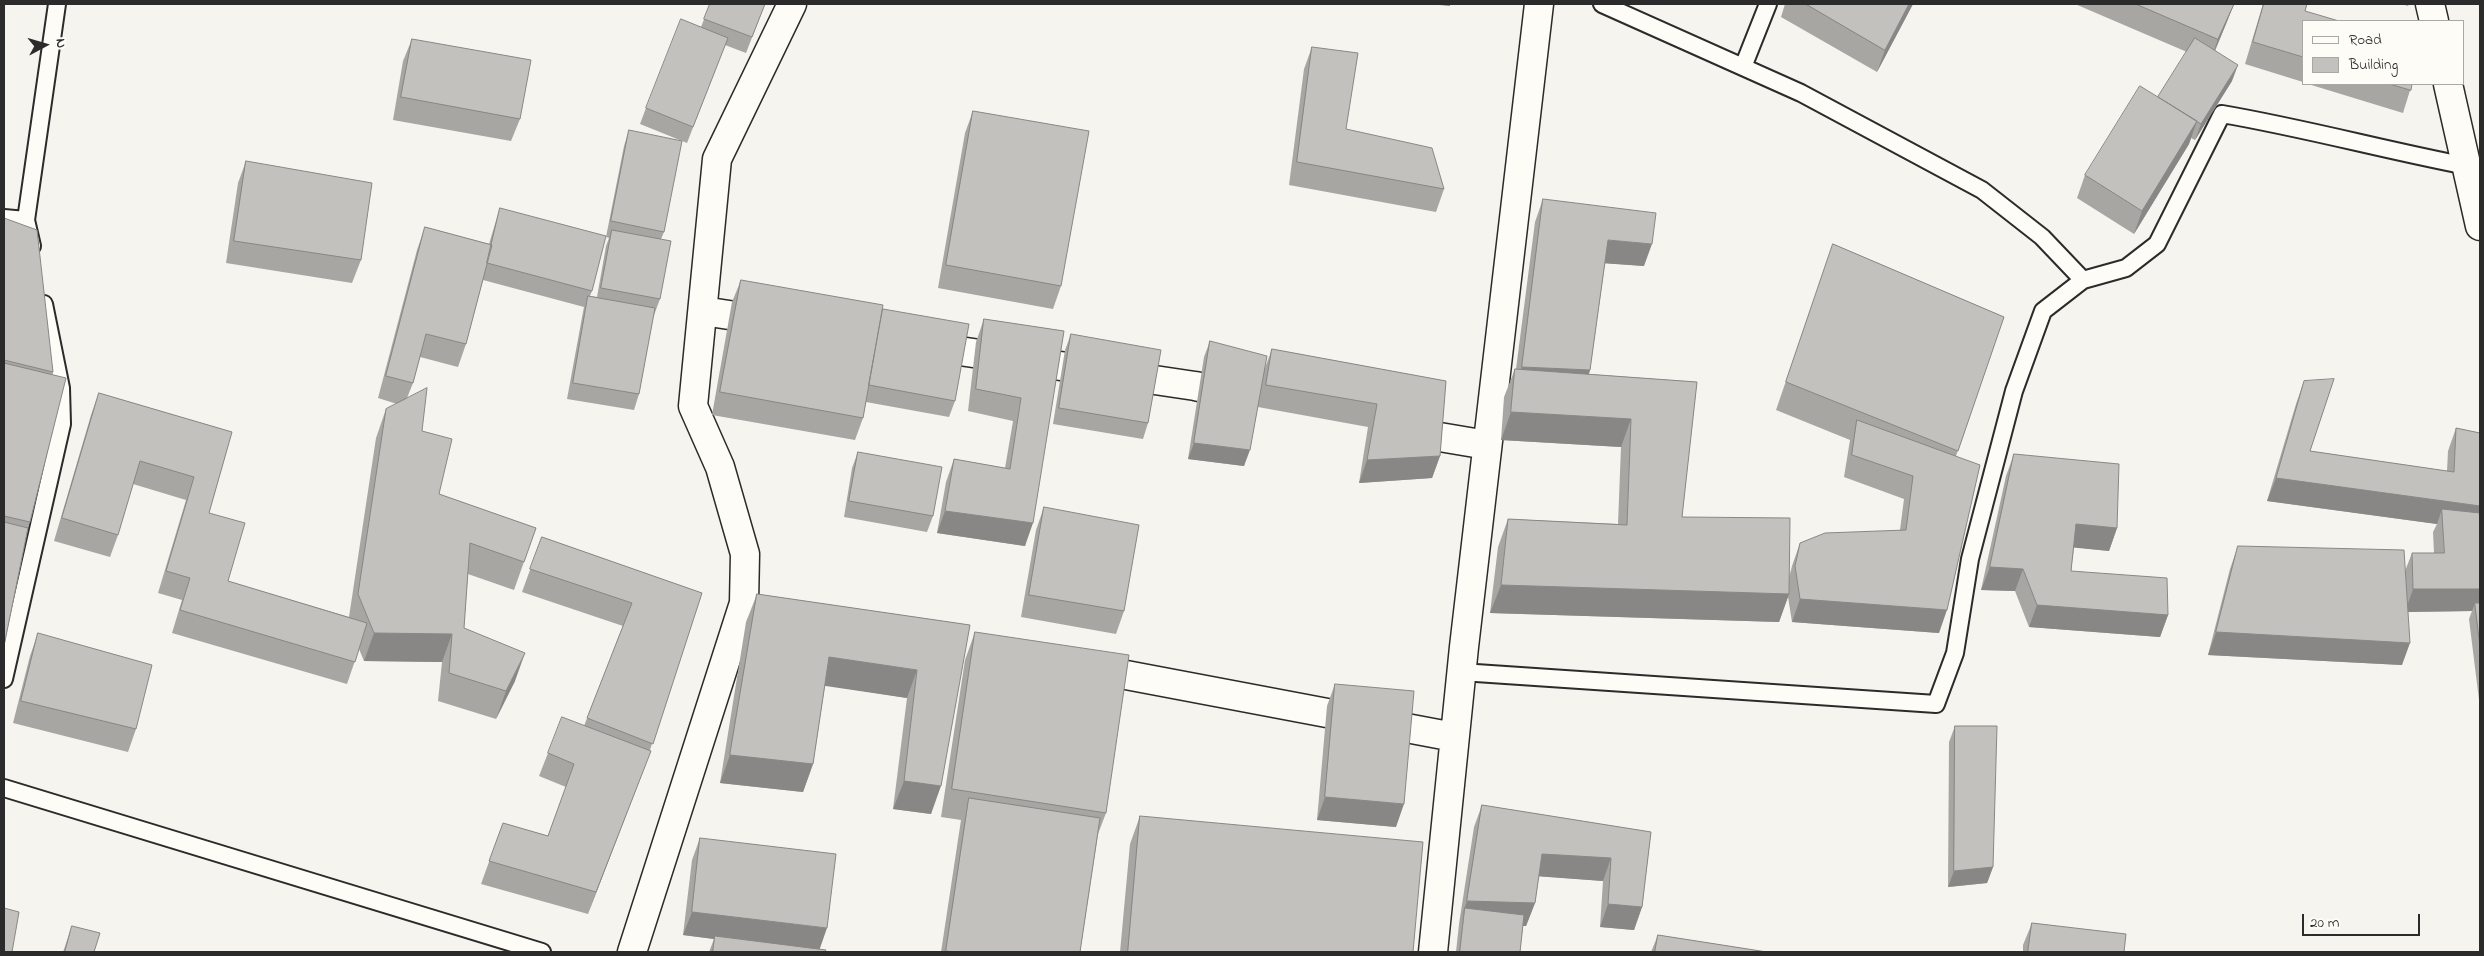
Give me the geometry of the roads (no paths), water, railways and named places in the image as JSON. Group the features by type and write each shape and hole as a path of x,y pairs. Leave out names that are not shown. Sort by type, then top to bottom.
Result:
{"street":[{"path":"632,952 744,603 745,554 720,467 693,406 717,159 792,4"},
{"path":"1433,952 1461,672 1539,4"},
{"path":"2430,4 2434,20"},
{"path":"2448,85 2480,226"},
{"path":"702,311 790,325"},
{"path":"906,343 1195,386 1261,401"},
{"path":"1375,426 1487,446"},
{"path":"744,603 773,609"},
{"path":"1065,664 1454,738"}],"lane":[{"path":"34,258 26,220 57,4"},
{"path":"1602,4 1800,92 1982,190 2042,237 2083,280"},
{"path":"1743,67 1768,4"},
{"path":"1461,672 1936,704 1955,653 1970,559 2014,391 2043,311 2083,280 2126,268 2157,244 2222,114 2274,122 2391,152 2466,166"},
{"path":"4,218 26,220"},
{"path":"4,679 62,424 61,388 40,286"},
{"path":"4,788 542,952"}]}
